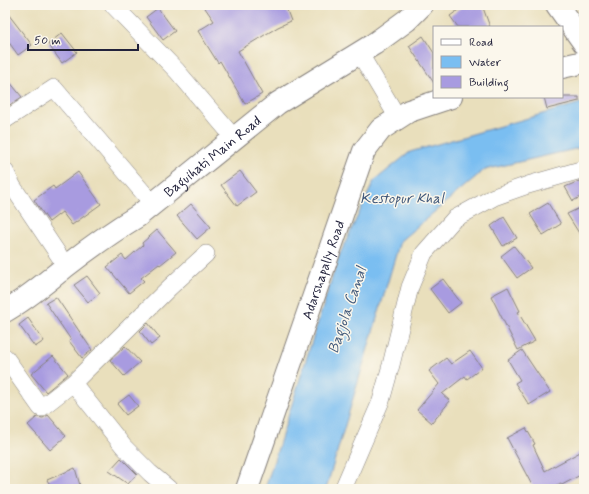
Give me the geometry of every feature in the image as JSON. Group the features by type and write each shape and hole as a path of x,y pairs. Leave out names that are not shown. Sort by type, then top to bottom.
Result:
{"street":[{"path":"113,5 177,71 235,139"},
{"name":"Baguihati Main Road","path":"5,312 36,291 66,266 120,226 138,216 278,104 360,54 407,20 422,5"},
{"path":"557,5 584,43"},
{"path":"360,54 398,118"},
{"path":"563,67 584,62"},
{"path":"5,120 54,88 153,204"},
{"name":"Adarshapally Road","path":"247,489 364,151 381,129 409,111 448,98"},
{"path":"343,489 381,401 410,287 424,253 454,220 494,197 528,185 584,169"},
{"path":"5,171 13,187 66,266"},
{"path":"5,357 41,408 73,383 170,287 206,254"},
{"path":"73,383 124,447 150,473 169,489"}],"water":[{"name":"Kestopur Khal","path":"584,102 584,147 484,170 400,241 326,489 265,489 339,256 374,181 410,152"}],"building":[{"path":"203,5 285,5 291,21 238,51 262,94 245,104 220,61 218,63 198,31 214,21"},
{"path":"465,5 482,5 490,26 457,26 450,16"},
{"path":"158,8 175,31 163,40 146,17"},
{"path":"5,10 32,45 18,55 5,37"},
{"path":"62,33 77,52 62,63 48,44"},
{"path":"423,36 433,51 433,82 409,46"},
{"path":"5,76 22,97 5,108"},
{"path":"579,97 579,101 547,109 544,98"},
{"path":"240,171 256,192 237,206 221,185"},
{"path":"78,172 101,204 72,225 62,212 49,222 34,200 53,186 55,189"},
{"path":"584,179 584,195 573,201 565,187"},
{"path":"548,203 561,224 543,235 530,214"},
{"path":"191,204 211,227 197,239 177,216"},
{"path":"584,206 584,241 567,214"},
{"path":"504,217 517,238 503,246 491,226"},
{"path":"157,230 176,252 141,278 144,281 129,293 107,267 122,255 126,260"},
{"path":"514,246 531,268 517,278 501,256"},
{"path":"87,276 100,293 88,302 74,285"},
{"path":"443,279 461,303 448,313 430,289"},
{"path":"508,287 520,311 518,312 535,341 518,350 491,296"},
{"path":"56,297 92,350 82,358 69,341 71,340 46,303"},
{"path":"28,318 44,341 35,347 19,325"},
{"path":"148,323 160,338 151,345 140,331"},
{"path":"125,346 140,362 124,376 110,360"},
{"path":"522,350 550,392 529,405 515,383 520,380 508,360"},
{"path":"470,351 482,368 467,379 465,376 442,394 450,401 432,423 417,410 439,384 429,371 446,358 451,364"},
{"path":"53,356 68,374 46,392 31,374"},
{"path":"129,395 138,406 126,415 117,404"},
{"path":"48,415 66,436 50,450 28,425 37,417 43,418"},
{"path":"526,428 535,444 533,445 545,471 584,450 584,473 562,485 561,483 548,489 534,489 507,438"},
{"path":"121,458 137,474 128,484 109,471"},
{"path":"75,468 81,489 53,489 47,480"}],"water label":[{"name":"Bagjola Canal","path":"347,310"}]}
